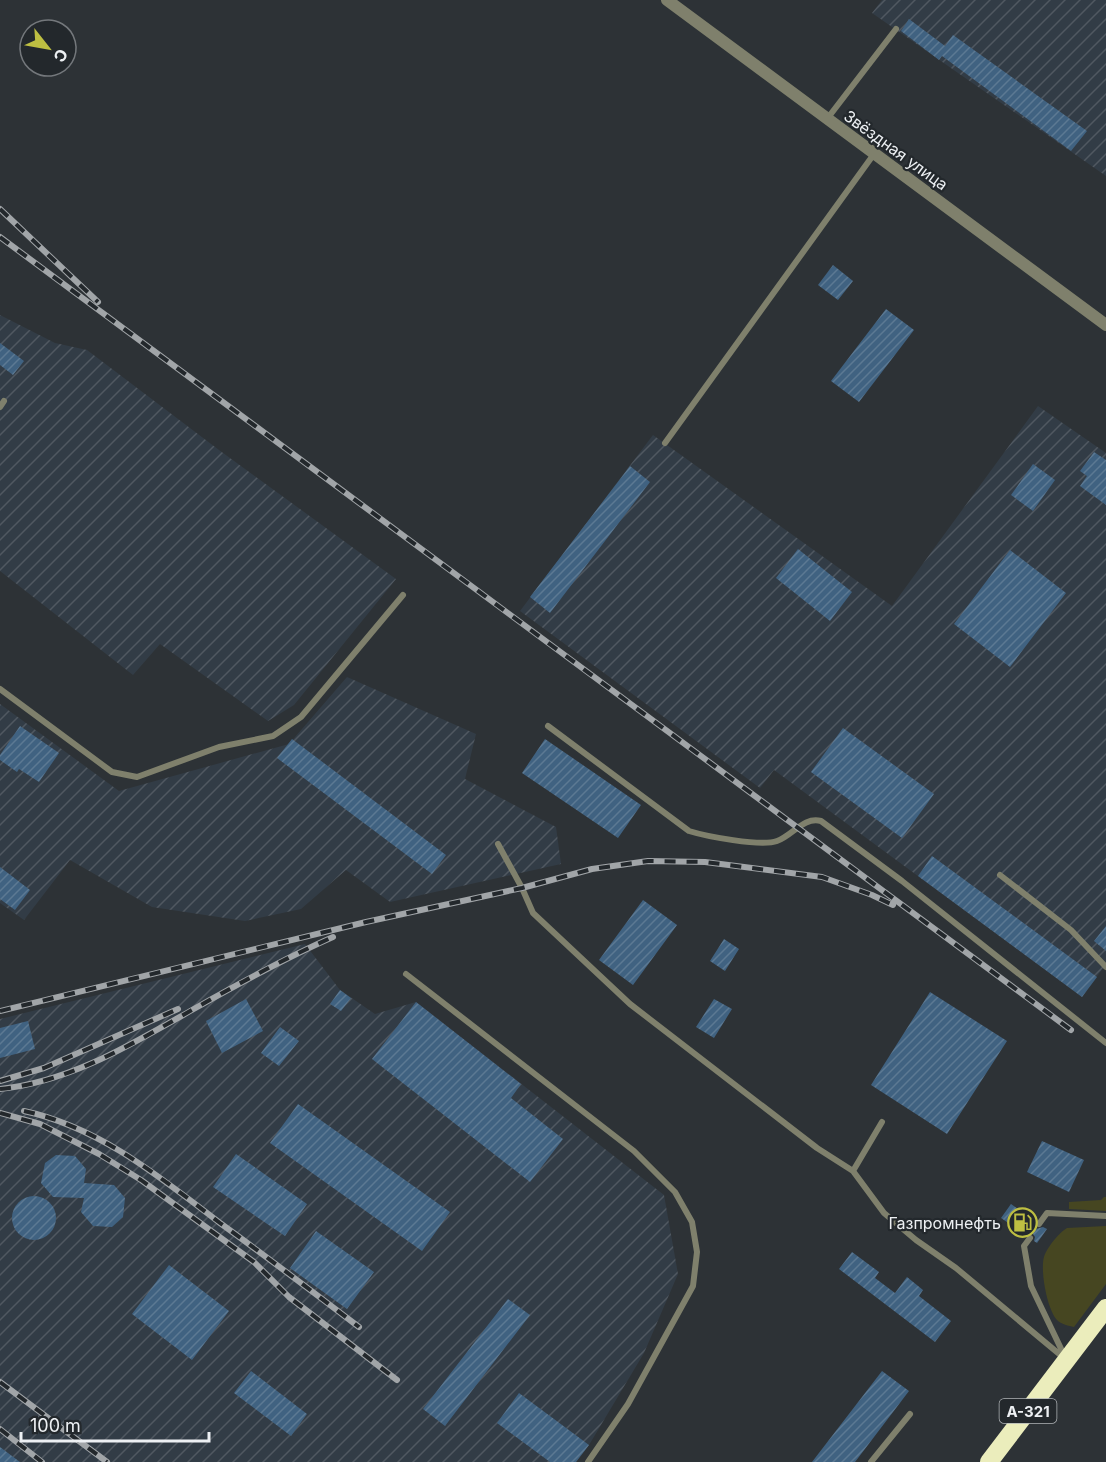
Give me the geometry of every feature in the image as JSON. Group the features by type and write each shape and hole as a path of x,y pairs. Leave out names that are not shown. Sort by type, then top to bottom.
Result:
{"highway":[{"name":"А-321","path":"989,1462 1106,1308"}],"street":[{"name":"Звёздная улица","path":"667,0 1106,325"}],"lane":[{"path":"827,119 896,29"},
{"path":"665,443 874,154"},
{"path":"0,407 4,401"},
{"path":"0,689 112,772 137,777 219,747 273,736 301,717 403,595"},
{"path":"548,726 689,831 747,841 775,842 806,822 814,819 821,821 902,880 1106,1043"},
{"path":"498,844 533,913 630,1004 816,1148 853,1171 884,1213 916,1240 956,1268 1066,1360"},
{"path":"1000,875 1071,930 1106,967"},
{"path":"406,974 634,1151 675,1192 692,1222 698,1252 693,1286 628,1404 588,1462"},
{"path":"853,1171 882,1122"},
{"path":"1039,1224 1047,1214 1106,1216"},
{"path":"1030,1238 1024,1246 1031,1286 1066,1360"},
{"path":"871,1462 910,1414"}],"shaded area":[{"path":"882,0 1106,0 1106,176 872,13"},
{"path":"0,315 55,343 87,350 396,579 294,705 268,721 160,644 133,675 0,571"},
{"path":"1038,406 1106,453 1106,964 1082,997 774,770 760,788 520,611 653,435 892,606"},
{"path":"347,677 476,734 465,779 556,827 561,864 390,902 346,870 301,909 245,921 152,907 70,860 24,920 0,903 0,704 119,791 289,744"},
{"path":"305,944 340,990 375,1014 416,1002 664,1195 678,1274 644,1353 589,1445 576,1462 0,1462 0,1019"},
{"path":"1106,1197 1106,1211 1069,1209 1069,1202 1101,1200"},
{"path":"1106,1226 1106,1284 1074,1327 1063,1324 1053,1315 1047,1299 1043,1271 1044,1257 1054,1240 1067,1228"}],"building":[{"path":"909,19 945,46 953,35 1087,131 1071,151 942,56 939,60 901,31"},
{"path":"833,265 853,281 838,300 818,285"},
{"path":"886,309 914,330 859,402 831,381"},
{"path":"0,343 24,361 13,375 0,365"},
{"path":"1094,452 1106,460 1106,505 1080,486 1087,476 1080,471"},
{"path":"1033,464 1055,480 1033,511 1011,495"},
{"path":"630,466 650,482 550,613 530,597"},
{"path":"798,549 852,592 830,621 776,578"},
{"path":"1010,550 1066,593 1010,667 954,624"},
{"path":"20,726 59,753 39,782 19,769 17,772 0,760 0,755"},
{"path":"843,728 934,794 902,838 811,772"},
{"path":"292,739 446,855 432,874 277,758"},
{"path":"545,739 641,805 618,838 522,773"},
{"path":"932,856 1097,977 1082,997 918,876"},
{"path":"0,867 30,890 15,910 0,899"},
{"path":"643,900 677,925 633,985 599,960"},
{"path":"1106,926 1106,951 1094,941"},
{"path":"724,939 739,949 725,971 710,961"},
{"path":"340,990 351,998 341,1011 330,1004"},
{"path":"930,992 1007,1041 947,1134 871,1085"},
{"path":"246,999 263,1031 222,1053 206,1021"},
{"path":"714,999 732,1009 714,1038 696,1027"},
{"path":"416,1002 521,1084 511,1098 563,1139 530,1182 372,1059"},
{"path":"28,1021 35,1049 0,1058 0,1028"},
{"path":"280,1027 299,1041 279,1066 261,1053"},
{"path":"298,1104 450,1212 422,1251 270,1143"},
{"path":"1042,1141 1084,1160 1069,1192 1027,1172"},
{"path":"236,1154 307,1204 285,1236 213,1187"},
{"path":"56,1155 75,1156 86,1169 84,1183 114,1185 125,1198 123,1217 112,1227 93,1226 81,1212 84,1198 53,1197 41,1183 45,1163"},
{"path":"34,1196 50,1202 56,1218 50,1234 34,1240 18,1234 12,1218 18,1202"},
{"path":"1011,1204 1035,1221 1036,1229 1043,1227 1047,1229 1037,1243 1034,1241 1033,1234 1026,1235 1001,1218"},
{"path":"316,1231 374,1272 347,1309 290,1268"},
{"path":"852,1252 879,1272 875,1278 895,1293 907,1277 923,1290 919,1296 951,1321 935,1342 839,1269"},
{"path":"169,1265 229,1311 192,1360 132,1314"},
{"path":"508,1299 530,1315 445,1426 423,1409"},
{"path":"251,1371 307,1414 291,1436 234,1393"},
{"path":"882,1371 909,1391 855,1462 812,1462"},
{"path":"519,1393 589,1445 576,1462 550,1462 497,1423"},
{"path":"0,1447 20,1462 0,1462"}],"railway":[{"path":"0,209 98,302"},
{"path":"0,237 1071,1030"},
{"path":"0,1011 366,922 522,888 592,869 648,861 705,862 822,877 893,905"},
{"path":"0,1089 51,1078 100,1060 262,972 333,937"},
{"path":"0,1081 44,1068 178,1009"},
{"path":"24,1111 78,1129 128,1156 175,1188 359,1327"},
{"path":"0,1113 40,1124 99,1154 141,1180 254,1262 289,1297 397,1380"},
{"path":"0,1382 107,1462"},
{"path":"0,1429 42,1462"}],"place":[{"name":"Газпромнефть","path":"1022,1223"}]}
